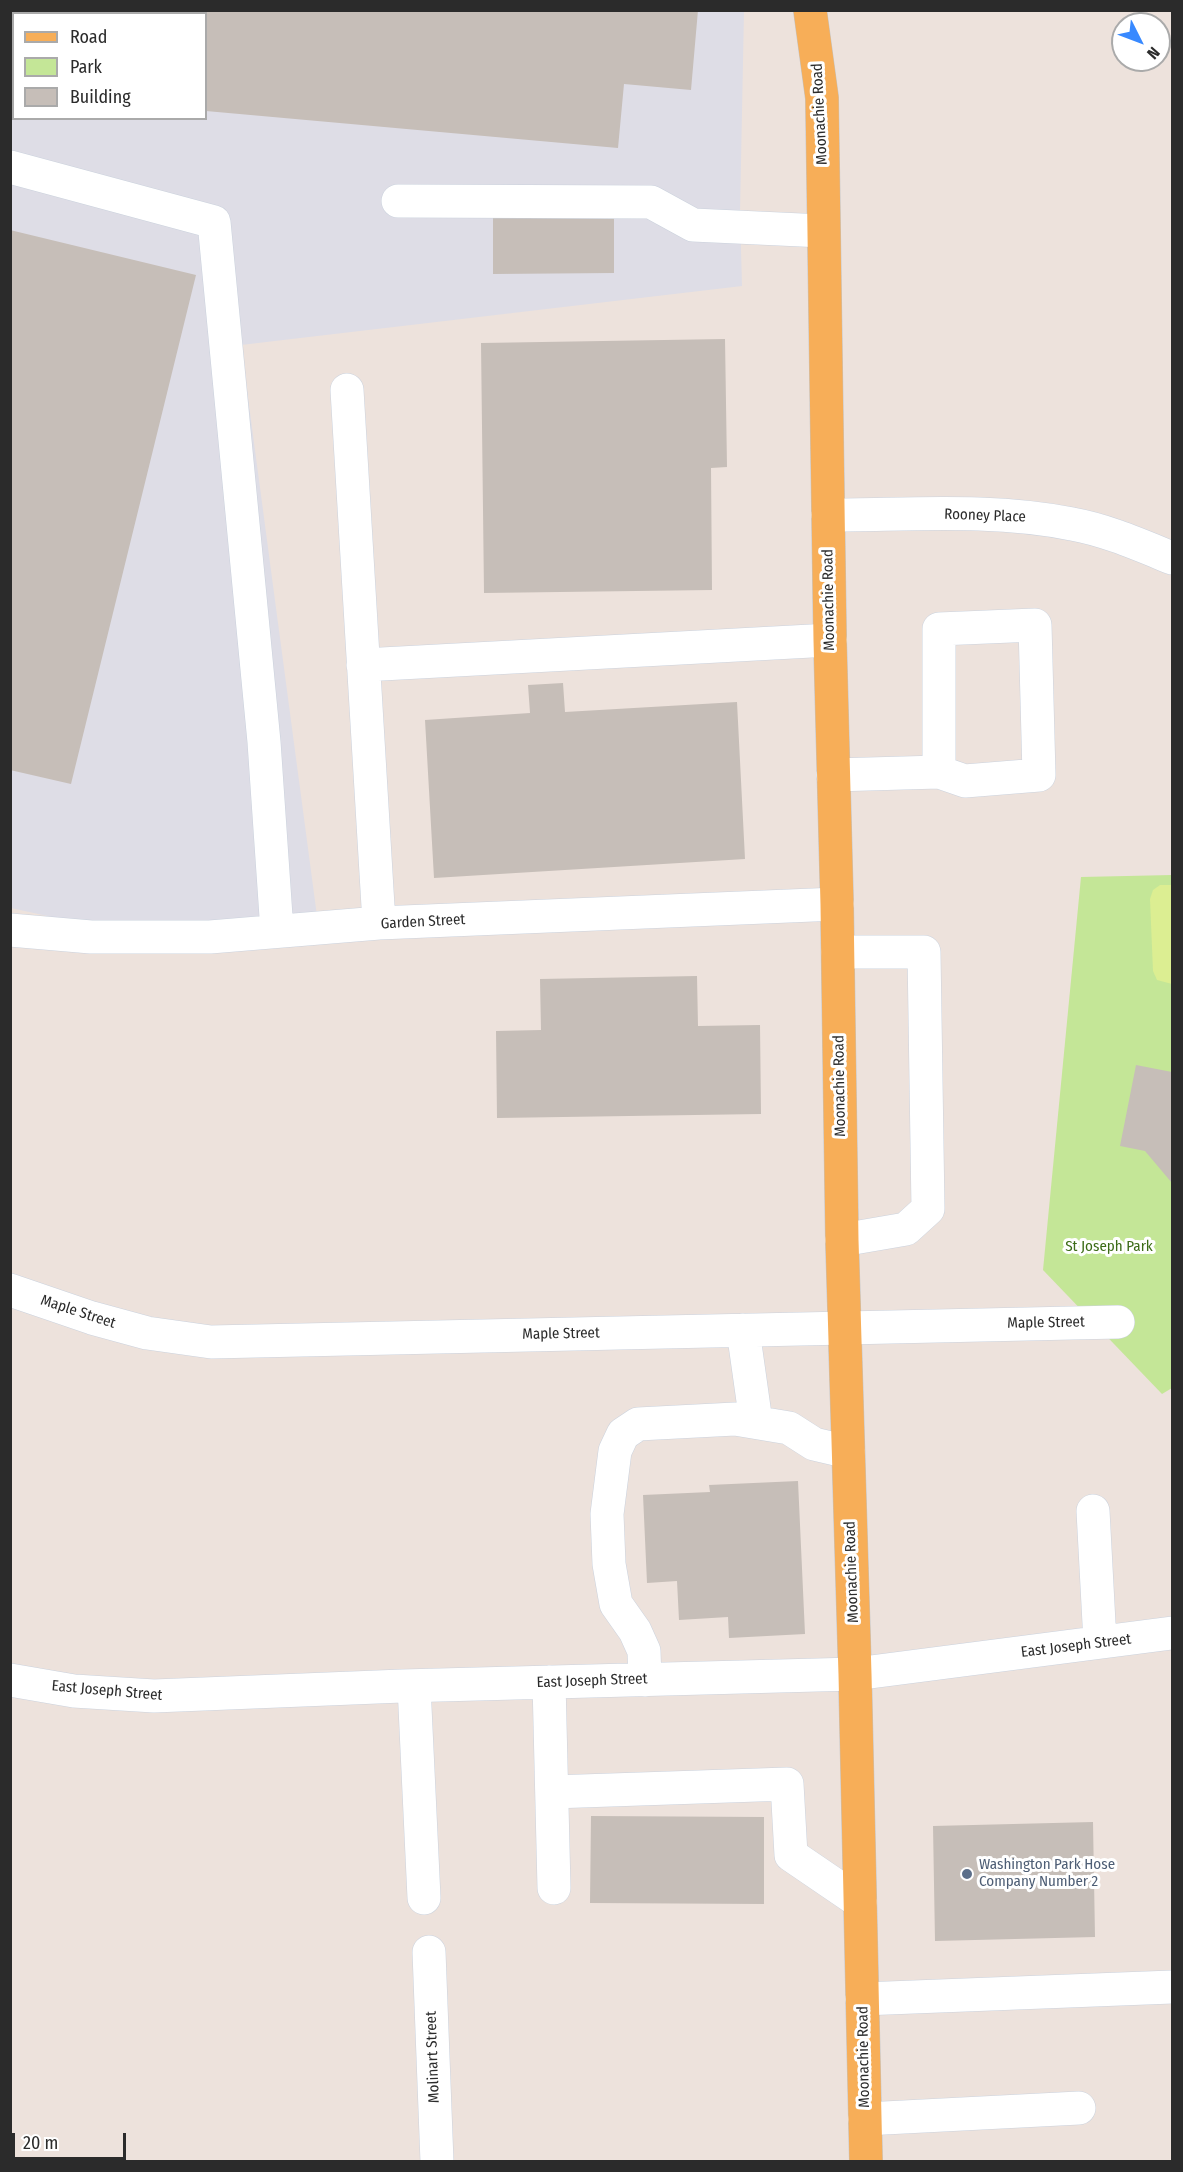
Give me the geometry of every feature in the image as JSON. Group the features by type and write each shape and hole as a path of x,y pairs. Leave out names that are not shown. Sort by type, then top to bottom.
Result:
{"main road":[{"name":"Moonachie Road","path":"810,10 822,98 844,1328 855,1674 866,2162"}],"street":[{"path":"10,167 214,222 263,730 277,931"},
{"path":"398,201 651,202 693,225 823,231"},
{"path":"347,390 379,923"},
{"name":"Rooney Place","path":"828,515 1012,514 1074,524 1173,558"},
{"path":"833,775 939,772 965,781 1039,775 1035,626 939,629 939,772"},
{"path":"363,665 830,640"},
{"name":"Garden Street","path":"10,930 91,937 210,937 379,923 837,904"},
{"path":"838,952 924,952 928,1209 906,1229 843,1240"},
{"name":"Maple Street","path":"10,1290 147,1334 211,1342 1118,1322"},
{"path":"743,1330 756,1422"},
{"path":"645,1680 644,1651 635,1631 616,1604 609,1564 607,1514 615,1451 623,1434 638,1424 735,1419 789,1428 814,1444 848,1452"},
{"path":"1093,1511 1100,1642"},
{"name":"East Joseph Street","path":"10,1680 74,1691 154,1696 414,1686 855,1674 1173,1633"},
{"path":"549,1682 554,1888"},
{"path":"414,1686 424,1898"},
{"path":"552,1792 787,1784 791,1856 860,1902"},
{"name":"Molinart Street","path":"429,1952 437,2162"},
{"path":"862,1999 1173,1987"},
{"path":"865,2119 1079,2108"}],"shaded area":[{"path":"11,11 744,11 740,213 742,286 241,345 319,931 161,941 11,908"}],"green space":[{"name":"St Joseph Park","path":"1172,875 1172,1388 1162,1394 1043,1270 1081,877"},
{"path":"1160,885 1172,885 1172,984 1157,980 1153,971 1150,899 1153,890"}],"building":[{"path":"51,10 698,10 691,90 624,84 618,148 207,111 207,12 50,12"},
{"path":"493,205 614,205 614,273 493,274"},
{"path":"10,230 196,275 71,784 10,770"},
{"path":"725,339 727,467 711,468 712,590 484,593 481,343"},
{"path":"563,683 565,712 737,702 745,859 434,878 425,720 530,713 528,685"},
{"path":"697,976 698,1026 760,1025 761,1114 497,1118 496,1031 541,1030 540,979"},
{"path":"1136,1065 1172,1072 1172,1183 1145,1151 1120,1146"},
{"path":"798,1481 805,1634 729,1638 728,1617 679,1620 677,1581 647,1583 643,1495 710,1492 709,1485"},
{"path":"591,1816 764,1817 764,1904 590,1903"},
{"path":"1093,1822 1095,1937 935,1941 933,1826"}],"place":[{"name":"Washington Park Hose Company Number 2","path":"967,1874"}]}
